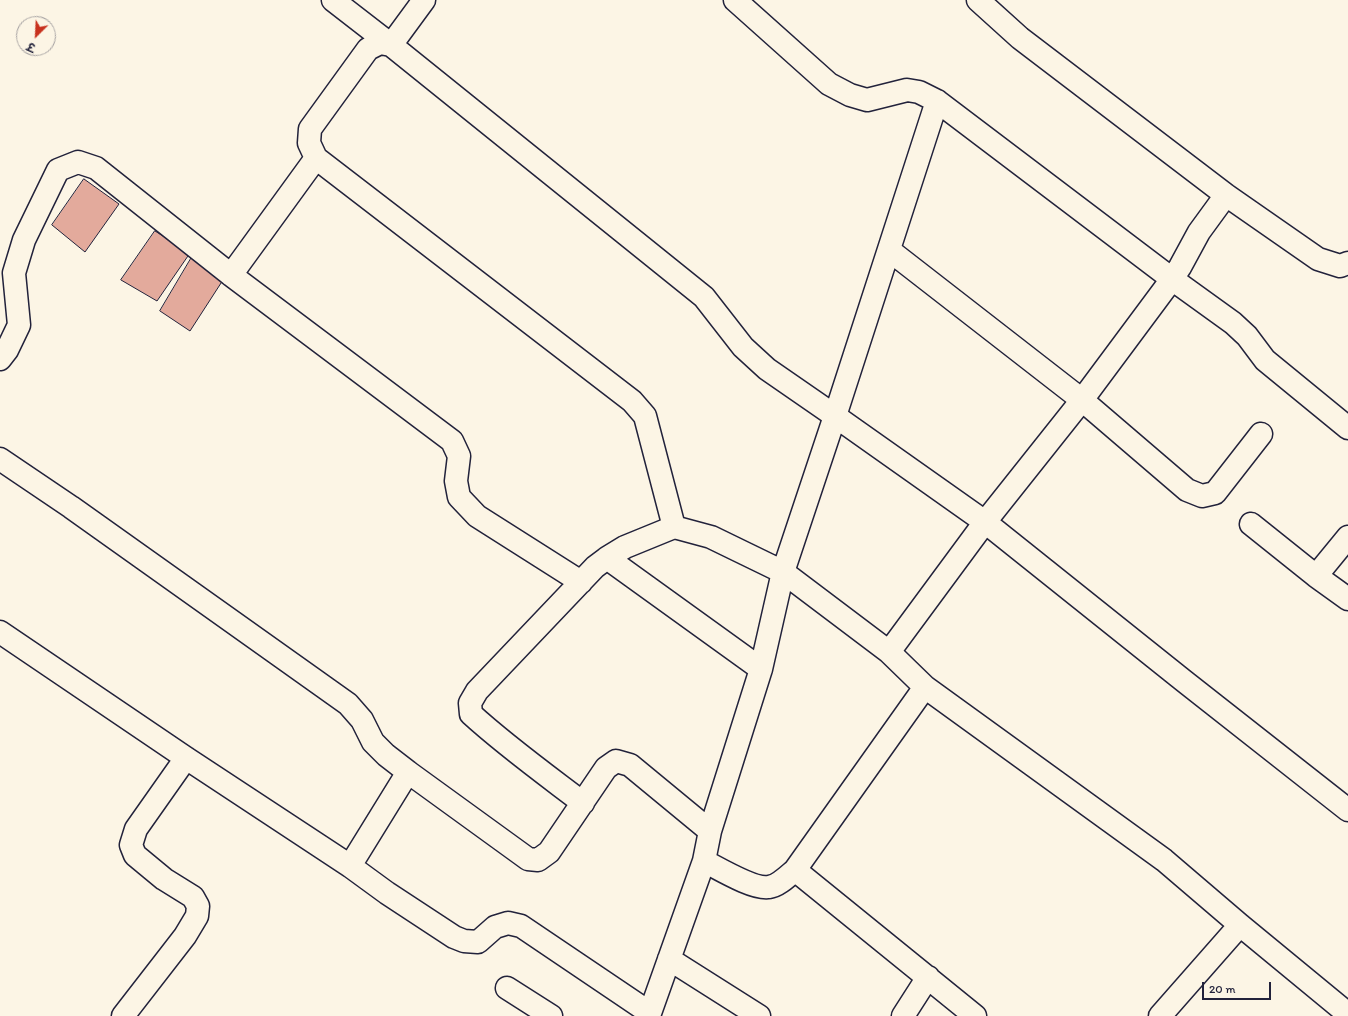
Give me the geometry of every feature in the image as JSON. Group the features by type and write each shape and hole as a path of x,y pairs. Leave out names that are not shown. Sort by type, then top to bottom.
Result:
{"street":[{"path":"333,0 391,45 704,298 743,347 766,369 985,522 1348,810"},
{"path":"391,45 424,0"},
{"path":"735,0 829,84 850,95 867,100 907,90 919,92 937,101 1172,279 1233,323 1247,336 1270,365 1348,428"},
{"path":"978,0 1020,38 1226,195 1318,259 1340,266 1348,264"},
{"path":"391,45 380,43 368,49 310,129 309,143 316,158 632,401 645,416 674,527"},
{"path":"0,632 454,937 464,942 478,942 495,927 508,923 521,926 652,1015 669,959 704,861 710,831 761,669 783,572 937,101"},
{"path":"231,275 316,158"},
{"path":"0,359 7,350 19,325 14,272 24,240 58,170 78,162 96,168 231,275 452,441 459,456 456,480 459,497 476,516 581,582"},
{"path":"889,652 985,522 1082,400 1172,279 1199,232 1226,195"},
{"path":"889,250 1082,400 1187,490 1202,496 1215,493 1261,434"},
{"path":"1,462 71,507 348,704 362,720 373,742 386,755 528,859 538,860 548,852 606,768 616,761 630,765 710,831"},
{"path":"1251,524 1316,576 1348,599"},
{"path":"583,803 486,728 471,714 470,703 477,691 595,567 607,558 625,547 674,527 711,537 783,572 889,652 925,687 1164,860 1348,1014"},
{"path":"1316,576 1348,537"},
{"path":"607,558 761,669"},
{"path":"704,861 754,885 769,887 780,882 795,870 925,687"},
{"path":"123,1016 185,936 197,916 198,906 193,897 164,879 134,854 131,845 136,829 186,758"},
{"path":"350,866 408,772"},
{"path":"795,870 976,1016"},
{"path":"1160,1016 1240,925"},
{"path":"669,959 758,1016"},
{"path":"903,1016 928,978"},
{"path":"507,988 551,1016"}],"building":[{"path":"84,179 119,204 85,252 52,225"},
{"path":"155,231 190,253 157,301 121,280"},
{"path":"192,257 223,280 190,331 160,311"}]}
